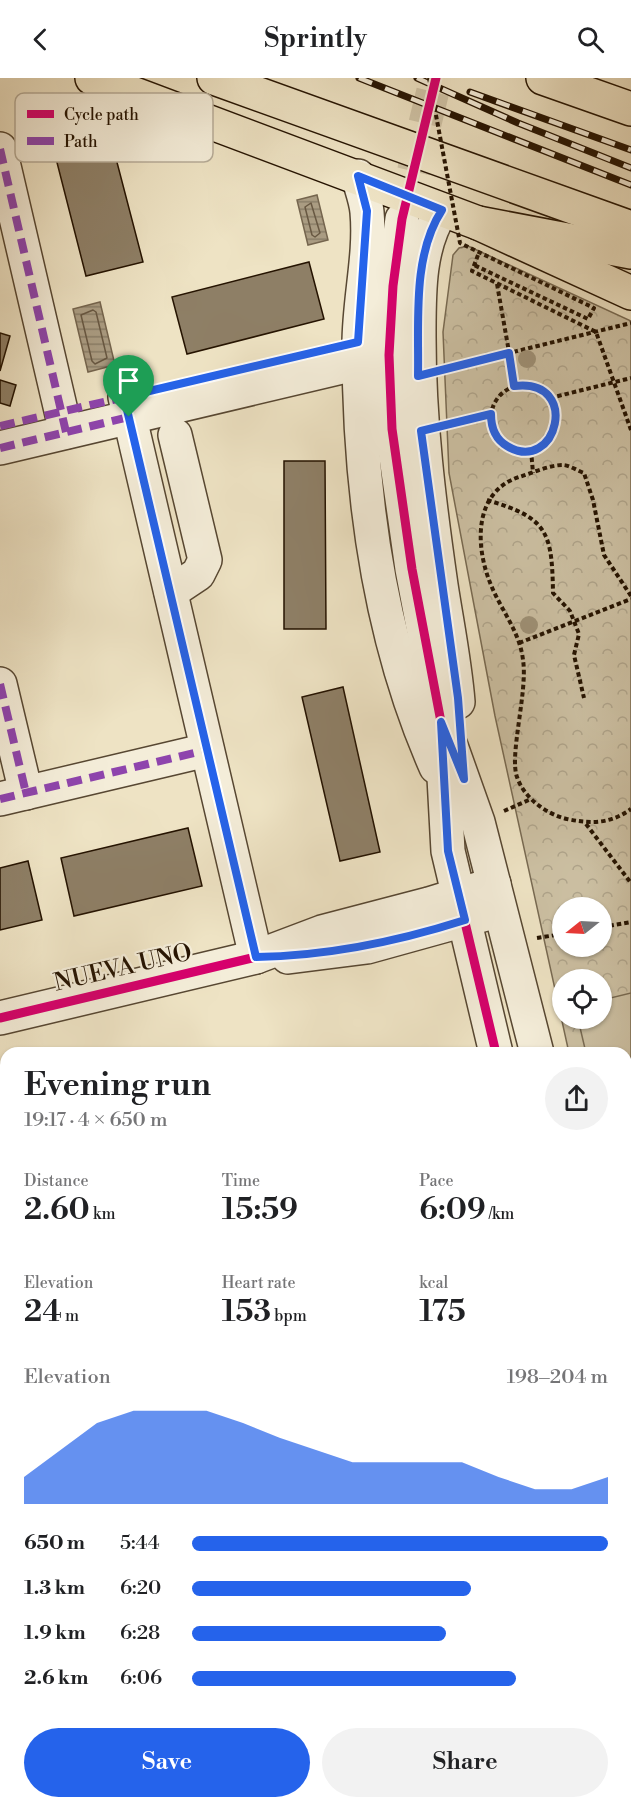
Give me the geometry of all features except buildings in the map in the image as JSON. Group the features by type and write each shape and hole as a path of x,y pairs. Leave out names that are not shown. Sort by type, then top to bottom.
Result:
{"main road":[{"path":"92,78 133,93"},
{"path":"213,78 631,228"},
{"path":"543,78 631,109"},
{"path":"213,123 478,223 631,293"},
{"path":"478,223 631,252"}],"street":[{"path":"0,149 64,422"},
{"path":"358,176 367,211 359,352 369,520 389,620 414,718 478,822 536,1047"},
{"path":"442,210 425,243 419,316 418,376 421,431 458,698 448,851 495,1047"},
{"path":"402,219 393,286 390,343 392,429 412,569 454,782"},
{"path":"0,448 64,422 359,352"},
{"path":"127,407 256,957"},
{"path":"0,426 64,422"},
{"path":"171,592 198,574 205,560 175,435"},
{"path":"0,684 13,796 207,750"},
{"name":"NUEVA UNO","path":"0,1018 256,957 322,932 462,908 498,897"}],"path":[{"path":"429,78 460,243 594,308 588,319 474,265 472,271 596,332 631,430"},
{"path":"497,283 514,386"},
{"path":"418,376 631,323"},
{"path":"550,398 631,378"},
{"path":"514,386 534,387 550,398 556,413 555,429 546,443 531,450 518,450 502,442 492,426 491,414 501,394 514,386"},
{"path":"421,431 491,414"},
{"path":"531,450 533,473"},
{"path":"519,644 574,623 631,597 604,555 593,500 584,473 563,465 504,482 487,500 482,515 483,560 491,586 513,625 523,657 525,687 517,747 516,776 531,799 552,816 586,823 601,823 631,809"},
{"path":"487,500 520,511 544,528 552,550 553,593 570,611 579,634 574,655 584,698"},
{"path":"586,823 631,883"},
{"path":"612,925 631,922"}],"green space":[{"path":"468,246 631,321 631,1047 568,1047 564,1029 612,1029 612,969 552,969 552,976 495,716 449,473 443,332 453,255 459,248"},
{"path":"631,993 631,1047 585,1047 580,1029 612,1029 612,998"}],"water":[{"path":"317,195 328,240 308,245 297,200"},
{"path":"100,302 115,365 88,372 73,309"}],"tunnel":[{"path":"402,219 436,78"}],"railway":[{"path":"359,78 631,185"},
{"path":"417,78 518,123 631,168"},
{"path":"470,92 631,150"}],"marked path":[{"path":"0,149 66,432"},
{"path":"0,426 125,397"},
{"path":"0,448 129,417"},
{"path":"0,684 26,793"},
{"path":"0,799 207,750"}],"cycle path":[{"path":"436,78 402,219 393,286 389,355 392,429 412,569 441,722 448,851 495,1047"},
{"path":"0,1018 256,957 125,397"}],"route":[{"path":"358,176 442,210 430,229 425,243 419,316 418,376 509,353 514,386 524,385 543,391 550,398 556,413 555,429 546,443 525,451 512,449 498,438 492,426 491,414 421,431 428,496 458,698 464,779 441,722 448,851 465,920 367,947 320,955 256,957 129,417 124,397 358,342 367,211 358,176"}]}
